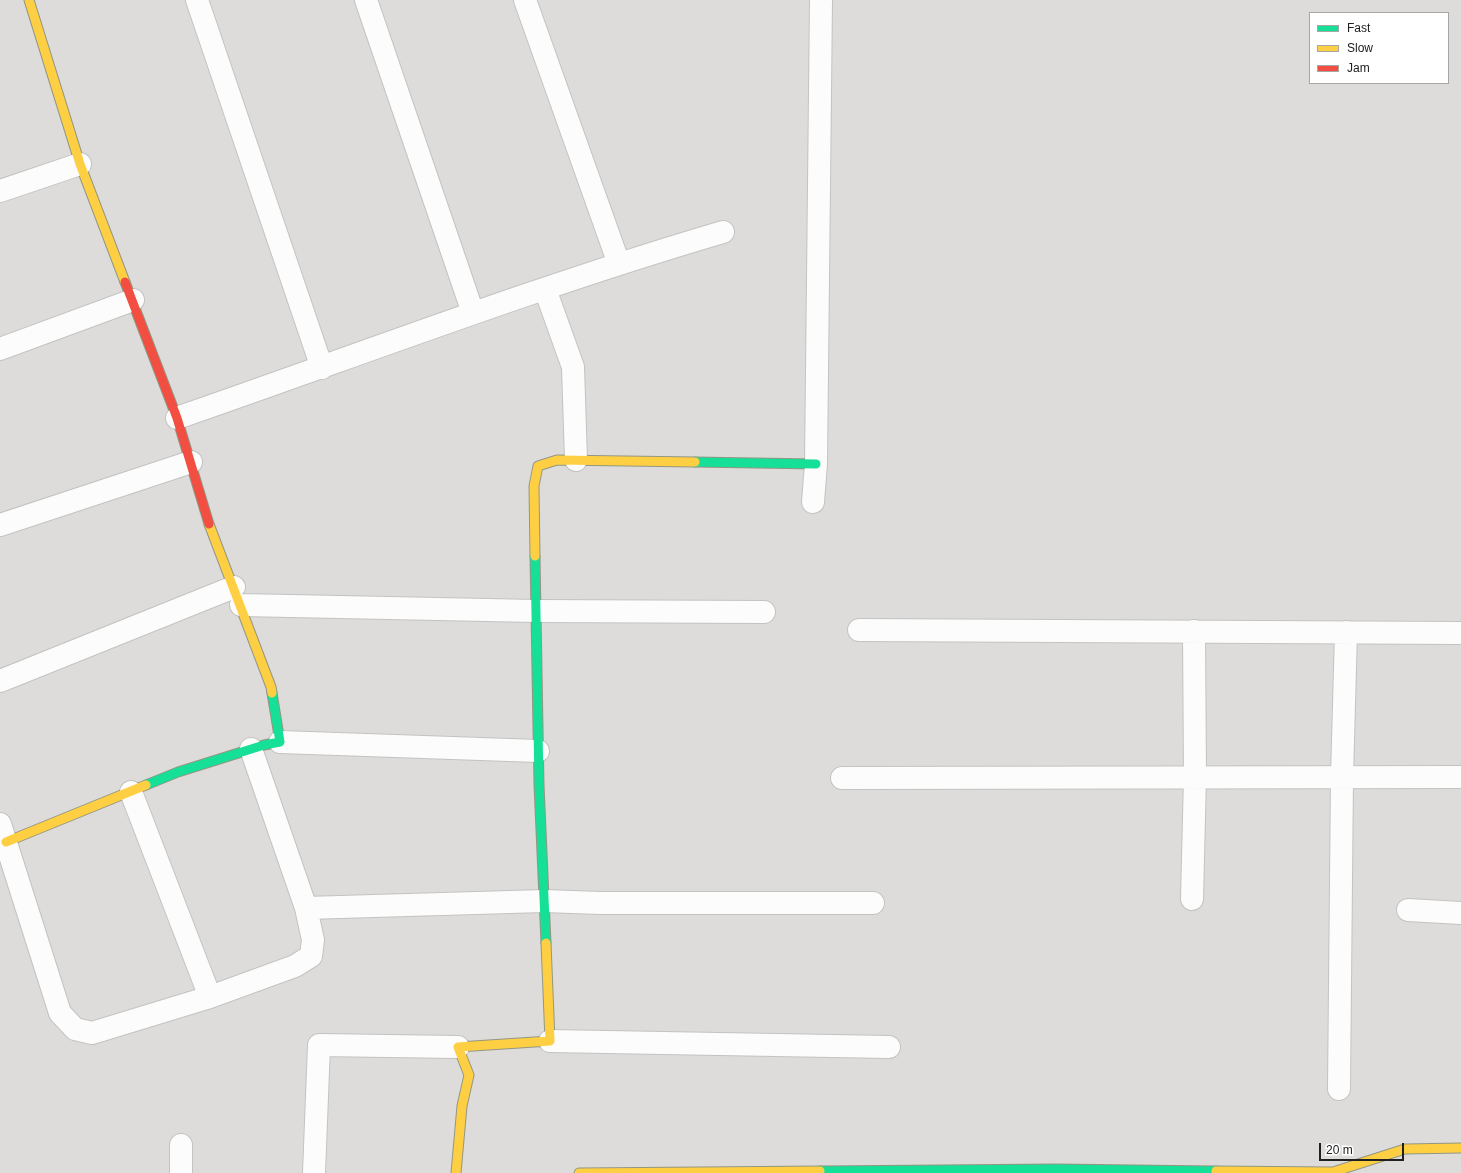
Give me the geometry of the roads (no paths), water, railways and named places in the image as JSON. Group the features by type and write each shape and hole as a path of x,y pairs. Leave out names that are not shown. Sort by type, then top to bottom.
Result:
{"street":[{"path":"29,0 80,164 177,418 212,533 271,687 280,742"},
{"path":"197,0 322,368"},
{"path":"366,0 473,313"},
{"path":"525,0 619,264"},
{"path":"813,502 816,464 821,0"},
{"path":"0,191 80,164"},
{"path":"177,418 322,368 473,313 619,264 723,232"},
{"path":"545,289 574,367 576,460"},
{"path":"0,349 133,300"},
{"path":"550,1041 538,751 534,486 538,466 557,460 816,464"},
{"path":"0,525 191,462"},
{"path":"0,682 237,596 536,610 764,612"},
{"path":"859,630 1461,633"},
{"path":"1192,899 1195,777 1194,631"},
{"path":"1338,1089 1342,777 1346,632"},
{"path":"251,749 306,908 313,940 311,956 295,966 210,997 92,1033 75,1029 60,1013 3,833 131,792 178,772 251,749 264,745 280,742 538,751"},
{"path":"842,778 1461,776"},
{"path":"131,792 210,997"},
{"path":"306,908 544,901 608,903 873,903"},
{"path":"1408,910 1461,913"},
{"path":"314,1173 319,1044 458,1047 550,1041 889,1047"},
{"path":"456,1173 462,1106 469,1075 458,1047"},
{"path":"181,1145 181,1173"},
{"path":"579,1173 1056,1169 1333,1172 1405,1149 1461,1148"}]}
